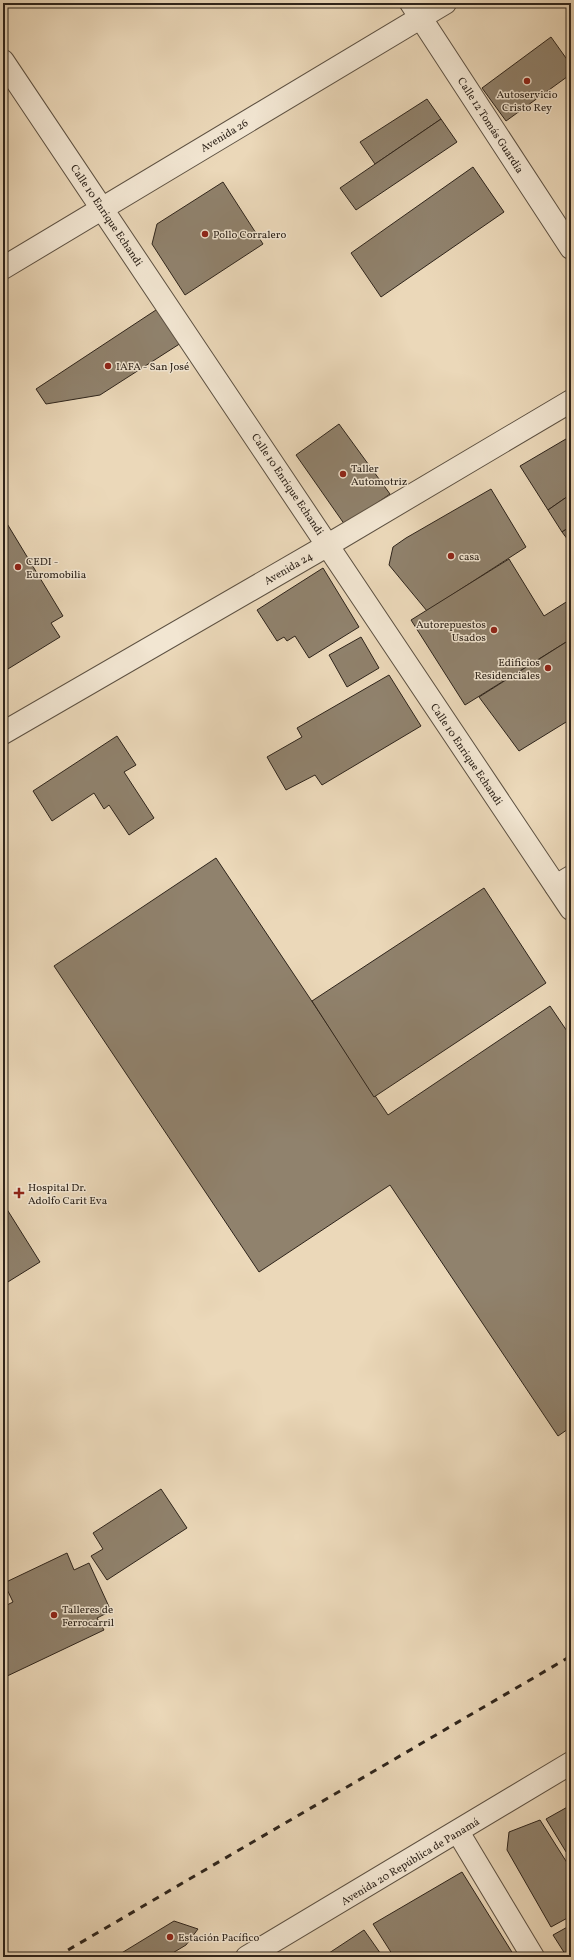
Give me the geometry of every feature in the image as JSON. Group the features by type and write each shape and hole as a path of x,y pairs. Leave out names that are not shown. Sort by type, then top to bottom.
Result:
{"street":[{"name":"Avenida 26","path":"3,268 416,10 445,3"},
{"name":"Calle 12 Tomás Guardia","path":"416,10 571,248"},
{"name":"Calle 10 Enrique Echandi","path":"3,61 328,545 563,882 571,909"},
{"name":"Avenida 24","path":"3,733 328,545 571,401"},
{"name":"Avenida 20 República de Panamá","path":"247,1957 571,1763"},
{"path":"458,1832 532,1957"}],"building":[{"name":"Autoservicio Cristo Rey","path":"551,37 571,65 571,74 506,121 482,88"},
{"path":"427,99 441,119 375,164 360,142"},
{"path":"441,119 457,142 356,210 340,188"},
{"path":"473,167 504,212 381,297 351,253"},
{"name":"Pollo Corralero","path":"223,182 263,244 185,295 152,244 157,224"},
{"name":"IAFA - San José","path":"159,308 181,343 100,395 46,404 36,389"},
{"name":"Taller Automotriz","path":"339,424 390,494 345,525 296,455"},
{"path":"571,436 571,494 548,510 520,466"},
{"name":"casa","path":"491,489 526,547 427,611 389,565 393,547"},
{"path":"571,494 571,526 562,532 548,510"},
{"name":"CEDI - Euromobilia","path":"3,517 63,616 51,623 60,637 3,672"},
{"path":"571,526 571,544 562,532"},
{"name":"Autorepuestos Usados","path":"509,559 544,616 571,599 571,639 465,705 411,620"},
{"path":"323,568 359,627 309,658 295,636 287,641 284,637 277,641 257,610"},
{"path":"361,637 379,668 347,687 329,655"},
{"name":"Edificios Residenciales","path":"571,639 571,719 519,751 479,697"},
{"path":"389,675 421,726 322,785 315,775 286,790 267,757 302,737 297,728"},
{"path":"117,736 136,765 124,772 154,818 129,835 109,805 104,809 94,793 52,821 33,791"},
{"path":"216,858 388,1115 550,1006 571,1037 571,1427 558,1436 390,1185 259,1272 54,966"},
{"path":"484,888 546,983 374,1097 312,1001"},
{"path":"3,1203 40,1262 3,1285"},
{"path":"161,1489 187,1528 107,1580 91,1556 103,1549 93,1533"},
{"name":"Talleres de Ferrocarril","path":"67,1553 74,1570 89,1563 111,1611 97,1618 104,1630 3,1678 3,1607 13,1602 4,1583"},
{"path":"571,1805 571,1860 546,1819"},
{"path":"540,1820 571,1869 571,1916 551,1927 507,1850 509,1832"},
{"path":"462,1872 515,1957 394,1957 373,1924"},
{"name":"Estación Pacífico","path":"174,1921 198,1929 186,1945 166,1957 115,1957"},
{"path":"571,1925 571,1957 567,1957 553,1935"},
{"path":"364,1930 383,1957 323,1957"}],"railway":[{"path":"56,1957 571,1656"}],"place":[{"name":"Autoservicio Cristo Rey","path":"527,81"},
{"name":"Pollo Corralero","path":"205,234"},
{"name":"IAFA - San José","path":"108,366"},
{"name":"Taller Automotriz","path":"343,474"},
{"name":"casa","path":"451,556"},
{"name":"CEDI - Euromobilia","path":"18,567"},
{"name":"Autorepuestos Usados","path":"494,630"},
{"name":"Edificios Residenciales","path":"548,668"},
{"name":"Hospital Dr. Adolfo Carit Eva","path":"19,1193"},
{"name":"Talleres de Ferrocarril","path":"54,1615"},
{"name":"Estación Pacífico","path":"170,1937"}]}
